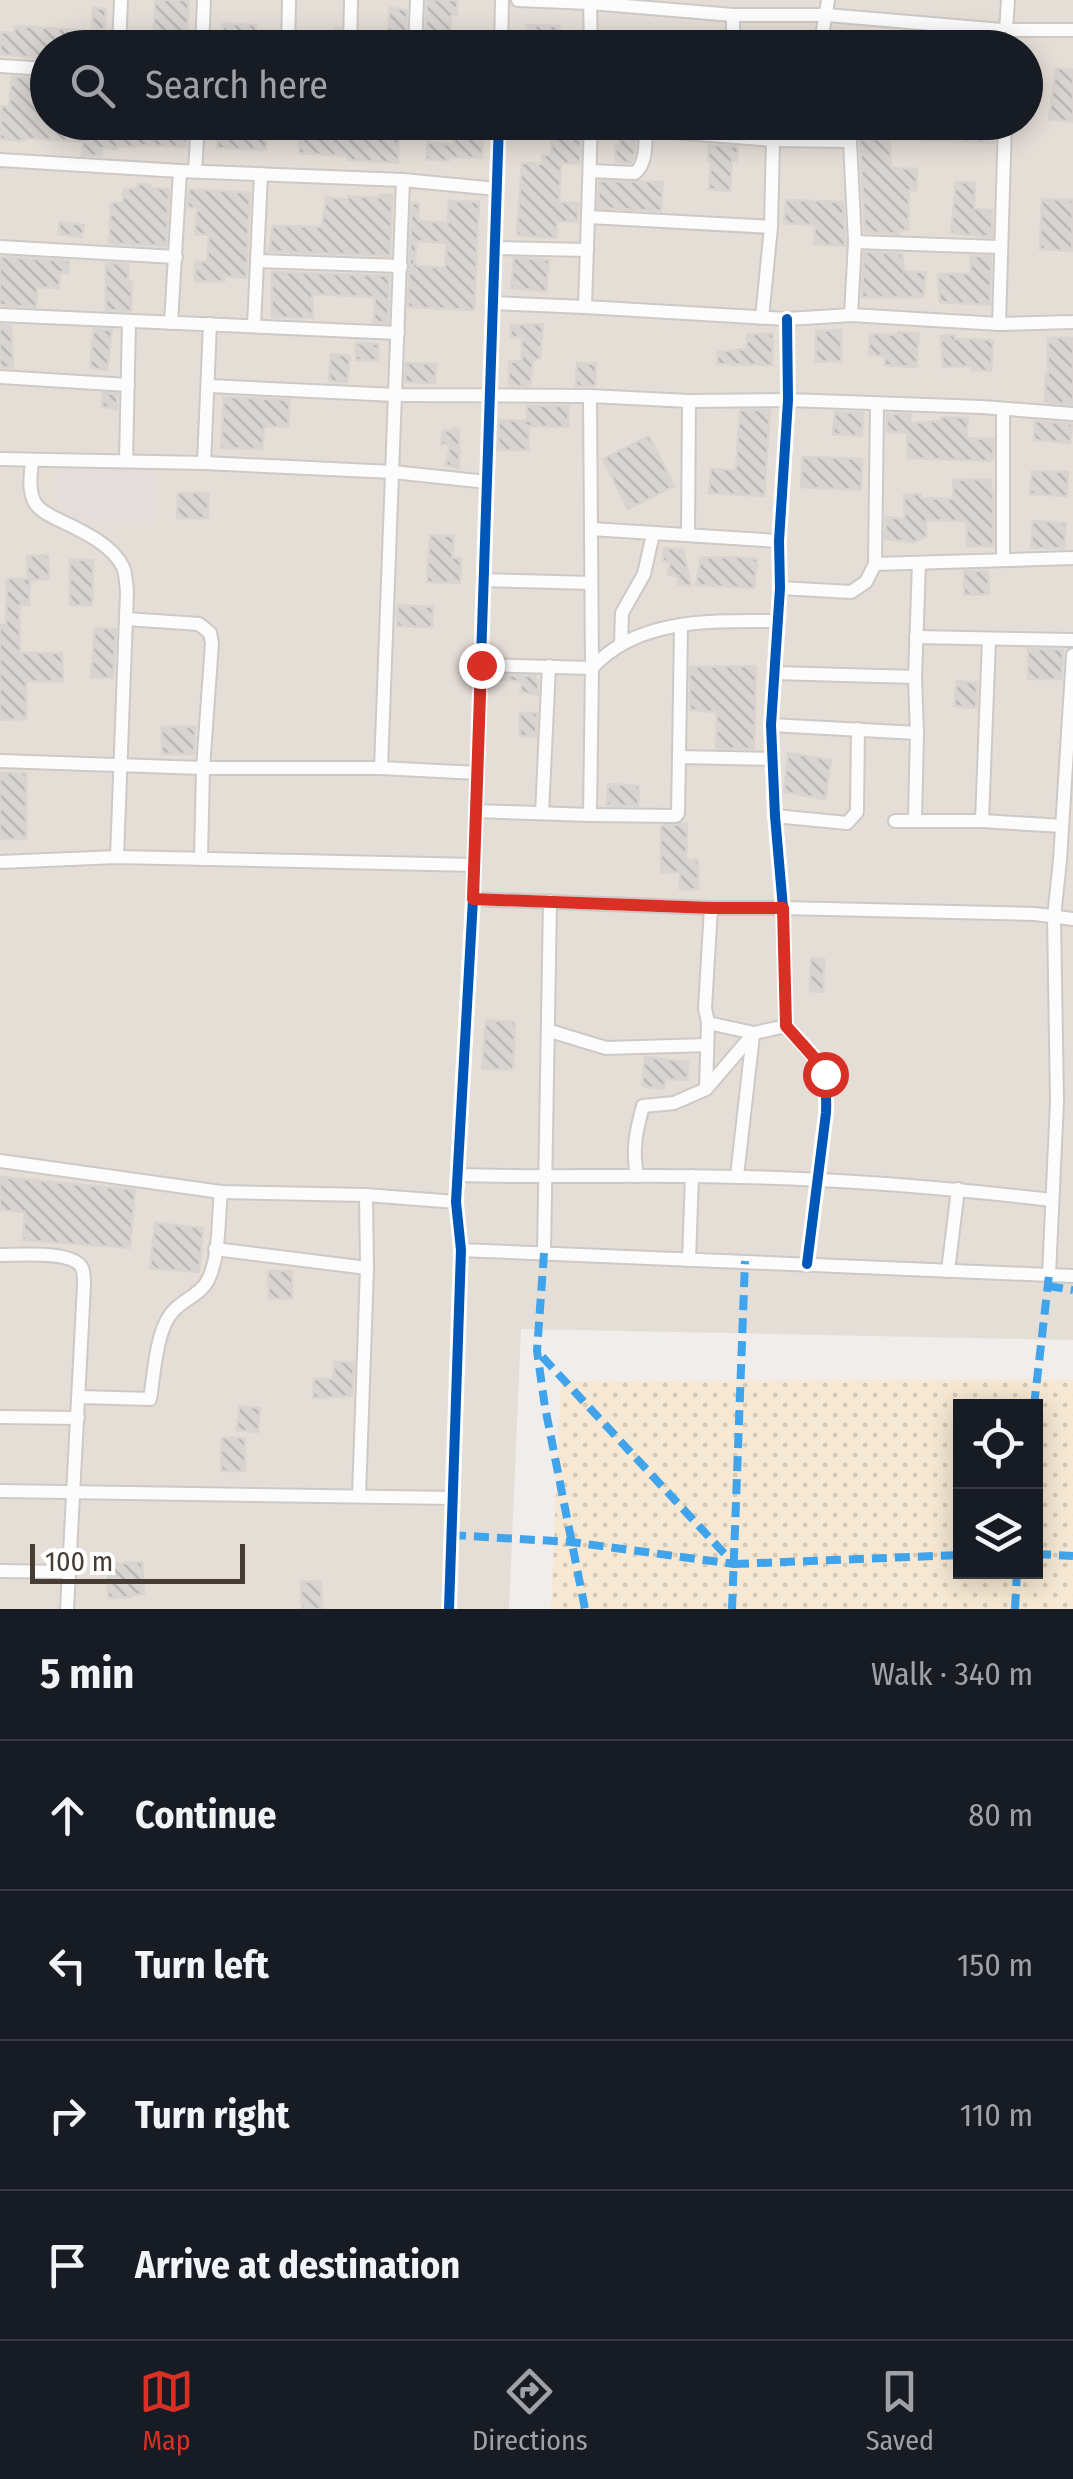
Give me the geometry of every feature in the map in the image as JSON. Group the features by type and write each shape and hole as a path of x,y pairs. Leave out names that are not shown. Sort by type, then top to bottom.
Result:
{"street":[{"path":"120,30 121,0"},
{"path":"203,30 204,0"},
{"path":"289,30 290,0"},
{"path":"351,30 352,0"},
{"path":"416,30 417,0"},
{"path":"501,30 502,0"},
{"path":"518,0 590,2 733,15 826,15 1004,30 1073,30"},
{"path":"822,30 828,0"},
{"path":"1004,30 1008,0"},
{"path":"590,2 590,30"},
{"path":"733,15 733,30"},
{"path":"0,66 30,68"},
{"path":"172,322 176,257 194,140"},
{"path":"449,1609 461,1250 456,1202 473,899 498,140"},
{"path":"586,306 590,140"},
{"path":"590,170 635,174 643,161 645,140"},
{"path":"762,318 771,227 773,140"},
{"path":"850,140 854,242 851,315"},
{"path":"999,324 1004,140"},
{"path":"0,160 403,180 497,189"},
{"path":"254,326 261,174"},
{"path":"381,768 403,180"},
{"path":"589,217 771,227"},
{"path":"854,242 1000,247"},
{"path":"0,248 176,257"},
{"path":"495,248 587,250"},
{"path":"258,261 401,266"},
{"path":"493,304 787,319 851,315 999,324 1073,322"},
{"path":"0,315 398,333"},
{"path":"787,319 788,400 771,724 786,1026 825,1074 826,1113 806,1264"},
{"path":"126,461 129,321"},
{"path":"204,463 210,324"},
{"path":"0,377 128,385"},
{"path":"208,386 395,395 788,400 1073,414"},
{"path":"590,396 590,815"},
{"path":"688,534 689,401"},
{"path":"780,588 851,592 866,582 875,564 877,404"},
{"path":"1003,409 1003,560"},
{"path":"0,459 204,463 393,472 487,482"},
{"path":"32,461 30,487 36,506 85,533 122,565 127,591 117,857"},
{"path":"591,529 779,542"},
{"path":"621,644 622,613 644,574 654,534"},
{"path":"875,564 1073,558"},
{"path":"915,819 919,562"},
{"path":"484,580 592,583"},
{"path":"126,619 198,624 210,633 202,858"},
{"path":"481,665 592,668 621,644 645,634 719,620 778,620"},
{"path":"476,811 676,816 681,626"},
{"path":"916,638 1073,640"},
{"path":"982,821 988,639"},
{"path":"1049,1275 1058,1053 1054,917 1073,655"},
{"path":"542,814 549,666"},
{"path":"774,673 915,677"},
{"path":"771,724 918,732"},
{"path":"775,816 847,823 852,820 857,812 858,729"},
{"path":"679,757 773,759"},
{"path":"0,761 477,773"},
{"path":"895,821 1062,826"},
{"path":"0,862 117,857 474,865"},
{"path":"473,899 1035,914 1073,919"},
{"path":"544,1253 550,901"},
{"path":"706,1089 705,1008 712,908"},
{"path":"708,1023 754,1032 786,1026"},
{"path":"550,1031 606,1048 707,1046"},
{"path":"637,1176 632,1154 643,1106 674,1103 706,1089 754,1032"},
{"path":"737,1176 754,1032"},
{"path":"1058,1053 1073,1056"},
{"path":"0,1161 221,1192 366,1195 456,1202"},
{"path":"457,1175 818,1179 1052,1200"},
{"path":"689,1260 692,1176"},
{"path":"948,1271 958,1189"},
{"path":"78,1397 150,1399 162,1330 179,1304 207,1283 213,1267 221,1192"},
{"path":"359,1496 366,1195"},
{"path":"215,1249 367,1268"},
{"path":"461,1250 1073,1276"},
{"path":"0,1255 60,1256 80,1264 84,1272 67,1609"},
{"path":"0,1417 78,1418"},
{"path":"0,1492 452,1498"},
{"path":"0,1570 70,1572"}],"shaded area":[{"path":"0,0 1073,0 1073,1340 521,1329 509,1609 0,1609"},
{"path":"57,469 156,471 155,520 80,521 57,501"}],"sand":[{"path":"1073,1380 1073,1609 551,1609 561,1381"}],"building":[{"path":"155,0 189,0 187,30 154,30"},
{"path":"427,0 457,0 457,15 451,16 451,30 426,30"},
{"path":"93,8 106,9 104,29 92,29"},
{"path":"390,8 407,10 406,30 388,30"},
{"path":"223,24 256,25 256,30 223,30"},
{"path":"527,25 560,26 560,30 527,30"},
{"path":"15,26 76,30 30,30 30,57 0,54 1,32 14,33"},
{"path":"1056,68 1073,70 1073,122 1049,119"},
{"path":"12,77 30,78 30,138 0,139 2,106 9,107"},
{"path":"54,140 187,140 186,147 102,148 102,156 82,155 83,142"},
{"path":"218,140 267,140 266,150 217,148"},
{"path":"299,140 399,140 398,163 299,153"},
{"path":"454,140 483,140 482,158 426,159 428,142 454,145"},
{"path":"552,140 581,140 580,164 561,163 559,202 578,203 578,222 557,221 556,238 517,235 522,163 542,164 542,155 551,155"},
{"path":"620,140 635,140 631,163 616,162 615,145 620,145"},
{"path":"860,140 890,140 891,168 917,169 916,190 909,190 908,230 899,230 899,234 865,232"},
{"path":"916,140 994,140 994,143"},
{"path":"709,145 738,147 737,161 732,161 730,191 709,189"},
{"path":"599,181 663,182 661,211 598,208"},
{"path":"956,182 975,183 974,209 992,210 992,237 951,233"},
{"path":"138,184 169,189 166,246 109,243 111,203 123,203 124,189 137,189"},
{"path":"189,189 250,193 246,278 224,276 224,281 195,281 196,262 207,262 209,235 195,234 197,208 188,207"},
{"path":"392,195 390,256 269,251 273,226 322,227 326,197 348,200 348,196"},
{"path":"1042,199 1073,200 1072,251 1040,249"},
{"path":"786,200 843,202 845,246 814,244 815,225 784,223"},
{"path":"449,201 479,202 474,310 408,307 412,203 419,204 418,221 448,223","holes":["417,241 447,243 445,268 414,264"]},
{"path":"60,222 84,225 82,237 58,234"},
{"path":"864,252 902,254 904,272 926,272 923,297 862,297"},
{"path":"971,256 991,257 990,305 940,302 938,274 971,274"},
{"path":"0,257 69,261 68,273 60,272 59,288 37,287 36,307 0,305"},
{"path":"514,258 549,260 546,291 511,288"},
{"path":"106,263 128,264 131,311 106,310"},
{"path":"272,272 389,276 388,323 374,322 375,297 312,294 313,318 272,317"},
{"path":"543,324 540,359 533,359 530,386 509,386 509,362 522,361 522,337 511,337 511,325"},
{"path":"0,325 11,326 13,368 0,367"},
{"path":"94,329 112,330 107,370 90,368"},
{"path":"841,330 841,361 816,362 816,331"},
{"path":"747,334 773,334 772,365 717,364 718,352 747,349"},
{"path":"870,334 919,334 916,367 885,365 885,356 869,355"},
{"path":"955,335 955,339 993,340 991,371 972,370 973,366 943,367 941,336"},
{"path":"1048,338 1073,338 1073,404 1045,402"},
{"path":"356,343 378,344 378,360 356,360"},
{"path":"331,354 350,356 347,382 329,381"},
{"path":"406,363 436,364 435,383 405,382"},
{"path":"577,363 596,364 595,386 576,386"},
{"path":"103,393 117,394 117,409 102,407"},
{"path":"224,397 290,400 288,427 264,426 262,449 221,448"},
{"path":"527,406 568,406 568,427 529,426 528,450 498,450 499,420 527,421"},
{"path":"740,410 770,410 764,496 709,493 711,469 736,470"},
{"path":"835,412 863,413 862,436 833,434"},
{"path":"887,414 911,414 910,423 941,421 942,417 968,418 966,438 993,439 993,459 908,458 907,432 887,432"},
{"path":"1035,421 1072,424 1070,443 1034,440"},
{"path":"459,429 459,468 446,465 450,445 441,444 443,431"},
{"path":"649,436 674,486 628,509 603,459"},
{"path":"803,457 862,459 861,490 801,487"},
{"path":"1032,471 1068,472 1067,496 1030,494"},
{"path":"991,479 993,546 967,546 967,521 926,520 926,537 914,542 885,539 886,517 905,519 904,495 954,499 953,480"},
{"path":"178,493 208,493 208,518 177,518"},
{"path":"1033,521 1066,523 1064,548 1031,548"},
{"path":"430,535 454,536 452,558 461,558 460,583 427,582"},
{"path":"664,548 683,550 691,586 678,584 679,576 668,575 670,562 663,561"},
{"path":"48,555 49,579 30,580 29,605 19,605 20,653 62,653 63,681 26,681 26,719 0,720 0,625 6,625 7,579 28,579 27,556"},
{"path":"701,558 757,559 754,588 696,585"},
{"path":"70,560 93,560 92,605 70,605"},
{"path":"964,571 988,571 989,594 964,595"},
{"path":"398,605 433,607 432,627 397,626"},
{"path":"95,628 116,629 113,678 91,677"},
{"path":"1028,649 1063,650 1061,679 1028,679"},
{"path":"756,666 754,749 716,748 717,712 690,710 690,667"},
{"path":"497,675 535,676 538,695 520,692 522,682 496,679"},
{"path":"957,681 977,683 976,708 954,706"},
{"path":"520,713 537,713 536,736 520,736"},
{"path":"162,727 195,727 194,754 162,754"},
{"path":"788,753 831,760 825,799 784,792"},
{"path":"0,773 26,773 26,839 0,839"},
{"path":"608,784 639,786 638,806 607,805"},
{"path":"687,824 686,860 698,860 698,889 680,889 680,872 661,872 661,826"},
{"path":"811,958 824,959 823,992 810,991"},
{"path":"486,1020 515,1022 513,1069 482,1069"},
{"path":"645,1057 688,1062 687,1080 665,1079 664,1089 642,1086"},
{"path":"0,1177 135,1190 130,1248 23,1240 25,1212 0,1210"},
{"path":"155,1223 203,1228 199,1272 150,1268"},
{"path":"268,1271 292,1271 292,1298 269,1299"},
{"path":"334,1362 354,1362 352,1396 313,1398 314,1379 334,1379"},
{"path":"239,1406 260,1408 258,1432 237,1430"},
{"path":"222,1438 245,1438 245,1471 221,1471"},
{"path":"142,1562 144,1594 108,1598 108,1564"},
{"path":"321,1581 322,1609 302,1609 301,1582"}],"marked path":[{"path":"544,1253 537,1351 585,1609"},
{"path":"732,1609 745,1261"},
{"path":"1035,1399 1049,1275"},
{"path":"1048,1286 1073,1290"},
{"path":"451,1535 571,1542 734,1564 537,1351"},
{"path":"1043,1554 1073,1556"},
{"path":"734,1564 953,1555"},
{"path":"1015,1609 1017,1579"}],"cycle path":[{"path":"449,1609 461,1250 456,1202 473,899 498,140"},
{"path":"787,319 788,400 771,725 786,1026 819,1064 826,1096 807,1264"}],"route":[{"path":"481,665 473,899 783,908 786,1026 825,1074"}]}
